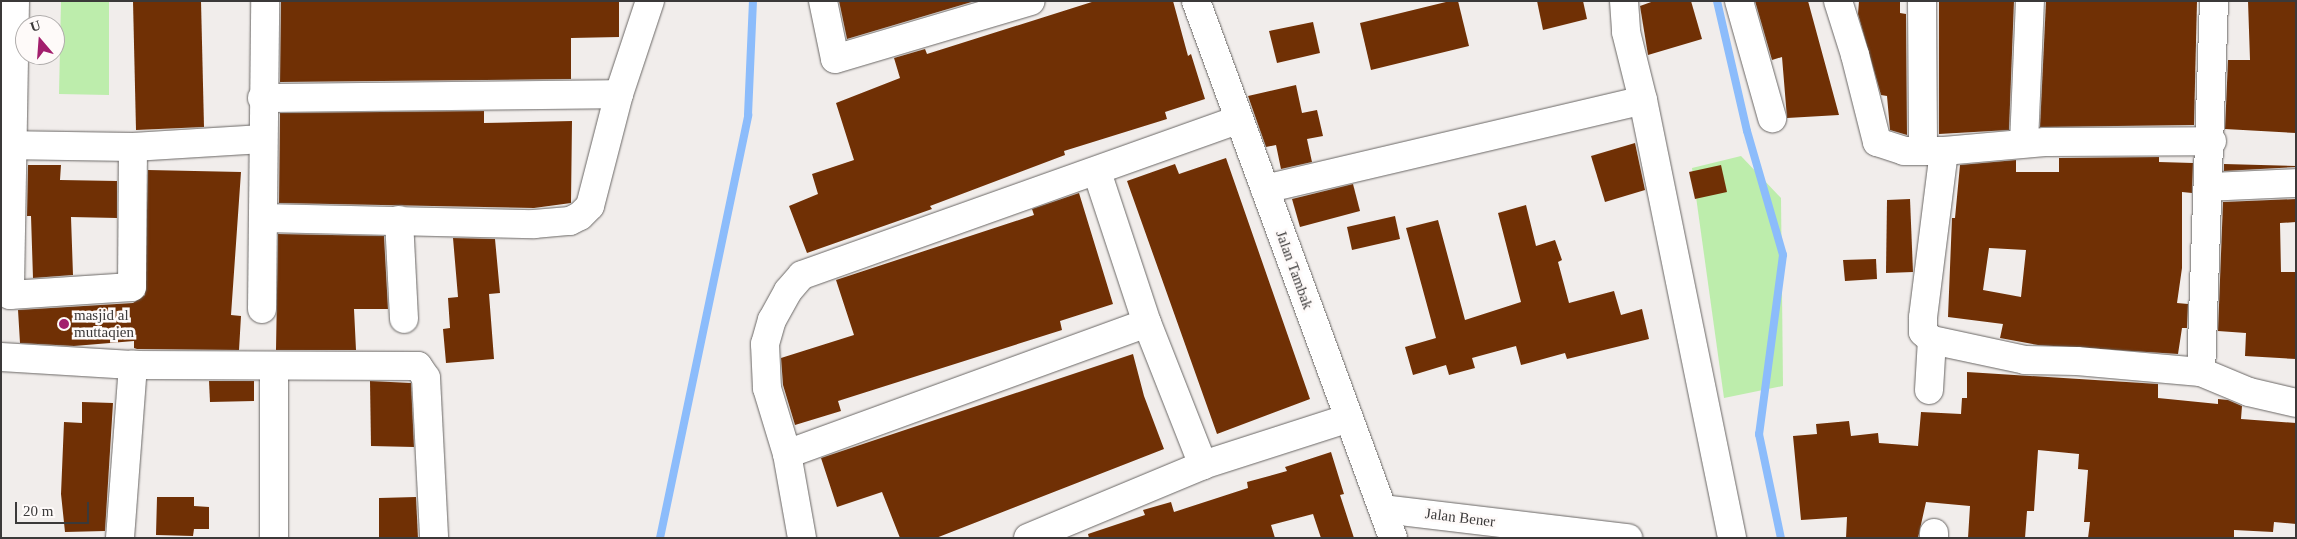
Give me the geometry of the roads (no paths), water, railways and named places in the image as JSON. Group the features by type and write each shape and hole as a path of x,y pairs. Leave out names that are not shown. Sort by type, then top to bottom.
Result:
{"street":[{"path":"15,1 8,145 6,295 132,287 133,147"},
{"path":"262,309 262,98 265,1"},
{"path":"263,218 534,224 562,222 580,216 590,206 619,94 650,1"},
{"path":"823,1 835,59 1032,1"},
{"name":"Jalan Tambak","path":"1196,1 1393,538"},
{"path":"1624,1 1626,32 1643,100 1732,538"},
{"path":"1739,1 1772,118"},
{"path":"1838,1 1855,56 1877,142 1904,151 1934,151 2024,143 2212,141"},
{"path":"1922,1 1934,151 1923,332 1932,340 2025,360 2077,361 2201,372 2249,392 2296,403"},
{"path":"2024,143 2030,1"},
{"path":"2201,372 2208,187 2212,141 2214,1"},
{"path":"262,98 619,94"},
{"path":"1265,190 1643,100"},
{"path":"802,538 787,454 767,388 765,344 772,320 788,291 802,274 1096,172 1239,119"},
{"path":"8,145 133,147 263,139"},
{"path":"1096,172 1147,323 1204,465"},
{"path":"2208,187 2296,183"},
{"path":"399,220 404,319"},
{"path":"787,454 1147,323"},
{"path":"1930,390 1932,340"},
{"path":"1,357 133,364 274,367 408,364 421,369 426,378 434,538"},
{"path":"120,538 133,364"},
{"path":"274,367 274,538"},
{"path":"1028,538 1204,465 1349,418"},
{"name":"Jalan Bener","path":"1383,509 1628,538"}],"waterway":[{"path":"660,538 748,115 753,1"},
{"path":"1717,1 1747,131 1783,255 1759,434 1781,538"}],"place":[{"name":"masjid al muttaqien","path":"64,324"}]}
